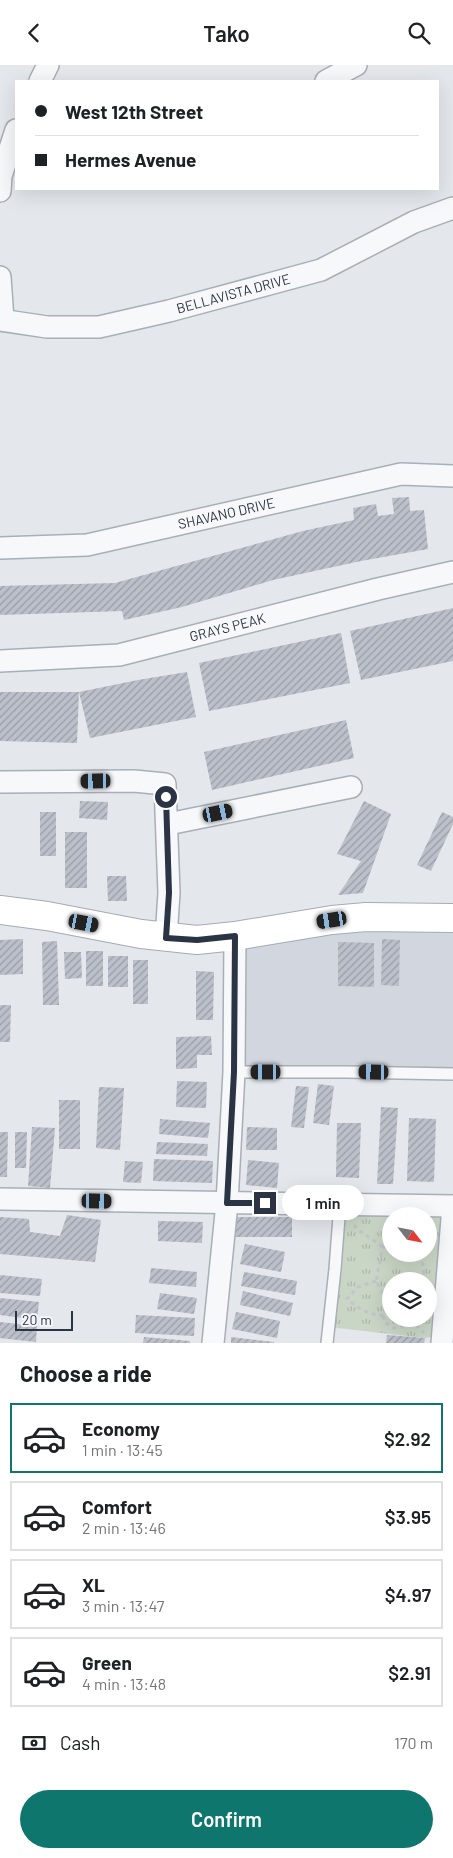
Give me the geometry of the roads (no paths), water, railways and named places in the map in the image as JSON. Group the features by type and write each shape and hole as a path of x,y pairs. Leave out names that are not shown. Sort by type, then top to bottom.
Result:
{"main road":[{"path":"0,910 47,915 166,938 197,940 235,936 332,920 366,917 453,918"}],"street":[{"path":"40,80 48,65"},
{"path":"328,80 356,65"},
{"path":"0,191 1,175 15,133"},
{"name":"BELLAVISTA DRIVE","path":"1,320 46,327 99,327 178,309 321,270 414,222 453,208"},
{"path":"0,277 1,320"},
{"name":"SHAVANO DRIVE","path":"0,548 87,545 401,474 453,475"},
{"name":"GRAYS PEAK","path":"0,661 119,655 368,591 453,572"},
{"path":"0,782 134,781 165,784 168,824 169,893 166,938"},
{"path":"168,824 351,787"},
{"path":"214,1343 227,1203 234,1072 235,936"},
{"path":"0,1199 227,1203 346,1212 453,1206 436,1341"}],"lane":[{"path":"234,1072 453,1074"},
{"path":"327,1343 336,1269 346,1212"}]}
